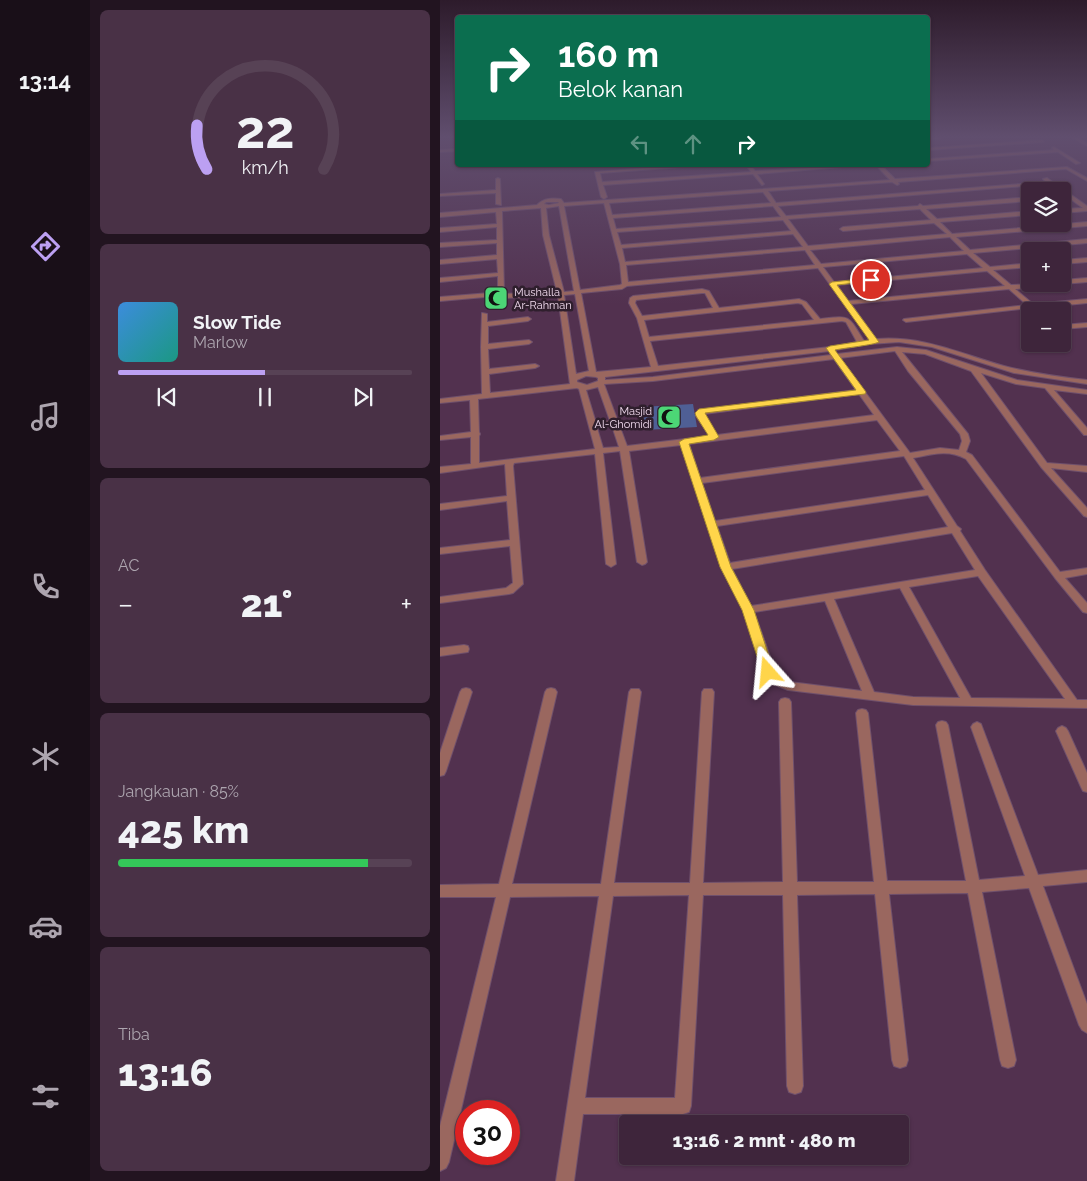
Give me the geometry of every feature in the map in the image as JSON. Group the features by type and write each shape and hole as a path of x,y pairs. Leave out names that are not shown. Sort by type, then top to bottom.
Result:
{"street":[{"path":"440,195 467,193"},
{"path":"497,294 501,292 498,193"},
{"path":"603,193 624,264 625,284"},
{"path":"440,208 499,207 684,193"},
{"path":"768,193 875,342"},
{"path":"610,217 920,193"},
{"path":"909,194 967,251 1026,302"},
{"path":"1071,196 1087,208"},
{"path":"614,231 1021,200"},
{"path":"560,202 598,378 624,448 642,562"},
{"path":"544,204 546,235 561,299 577,384 599,450 611,564"},
{"path":"440,215 499,207"},
{"path":"1071,210 1087,208"},
{"path":"831,214 855,244"},
{"path":"843,229 1021,214"},
{"path":"624,264 1087,224"},
{"path":"440,230 500,225"},
{"path":"619,247 796,232"},
{"path":"546,235 566,233"},
{"path":"440,245 500,241"},
{"path":"440,300 497,294 561,299 622,288 625,284 1087,241"},
{"path":"440,262 500,257"},
{"path":"1071,261 1087,260"},
{"path":"832,284 1021,266"},
{"path":"440,280 501,274"},
{"path":"1071,281 1087,280"},
{"path":"846,303 1021,286"},
{"path":"655,367 640,318 632,300 652,295 706,291 717,310"},
{"path":"1071,303 1087,301"},
{"path":"640,318 802,302 818,321"},
{"path":"906,320 1021,310"},
{"path":"484,314 486,395"},
{"path":"484,324 528,319"},
{"path":"647,340 834,319 846,320 861,342"},
{"path":"1071,326 1087,325"},
{"path":"577,384 577,376 653,379 833,352 861,342 910,341 1039,376 1087,382"},
{"path":"484,347 529,342"},
{"path":"598,378 655,367 833,352 897,349 926,352 1016,382 1087,392"},
{"path":"897,349 910,369 964,434 966,441 962,452"},
{"path":"833,352 907,454 956,529 981,572 1074,704"},
{"path":"485,372 535,366"},
{"path":"974,369 1044,465 1087,514"},
{"path":"1039,376 1087,433"},
{"path":"440,401 577,384 595,386 598,378"},
{"path":"714,437 700,416 701,412 862,392"},
{"path":"474,396 475,466"},
{"path":"440,470 599,450 684,442 879,416"},
{"path":"592,426 614,423"},
{"path":"440,438 476,434"},
{"path":"684,442 726,567 748,610 772,679 788,686 913,701 1087,704"},
{"path":"697,481 949,449 962,452 969,457 1058,576 1087,610"},
{"path":"440,600 509,591 518,584 511,461"},
{"path":"1044,465 1087,469"},
{"path":"711,524 931,492"},
{"path":"440,507 512,498"},
{"path":"726,567 956,529"},
{"path":"440,551 516,542"},
{"path":"1058,576 1087,571"},
{"path":"748,610 981,572"},
{"path":"903,585 968,702"},
{"path":"828,597 870,696"},
{"path":"440,652 464,649"},
{"path":"440,771 466,692"},
{"path":"440,1162 551,692"},
{"path":"565,1181 635,692"},
{"path":"576,1106 683,1106 708,692"},
{"path":"785,702 795,1086"},
{"path":"862,713 900,1060"},
{"path":"942,725 1008,1060"},
{"path":"978,727 1087,1025"},
{"path":"1062,731 1087,787"},
{"path":"440,892 974,887 1087,876"}],"building":[{"name":"Masjid Al-Ghomidi","path":"693,404 697,427 645,430 641,407"}],"place":[{"name":"Mushalla Ar-Rahman","path":"496,298"},
{"name":"Masjid Al-Ghomidi","path":"669,417"}],"route":[{"path":"768,672 748,610 726,567 684,442 714,437 700,416 702,411 862,392 830,348 861,342 875,342 832,284 871,280"}]}
